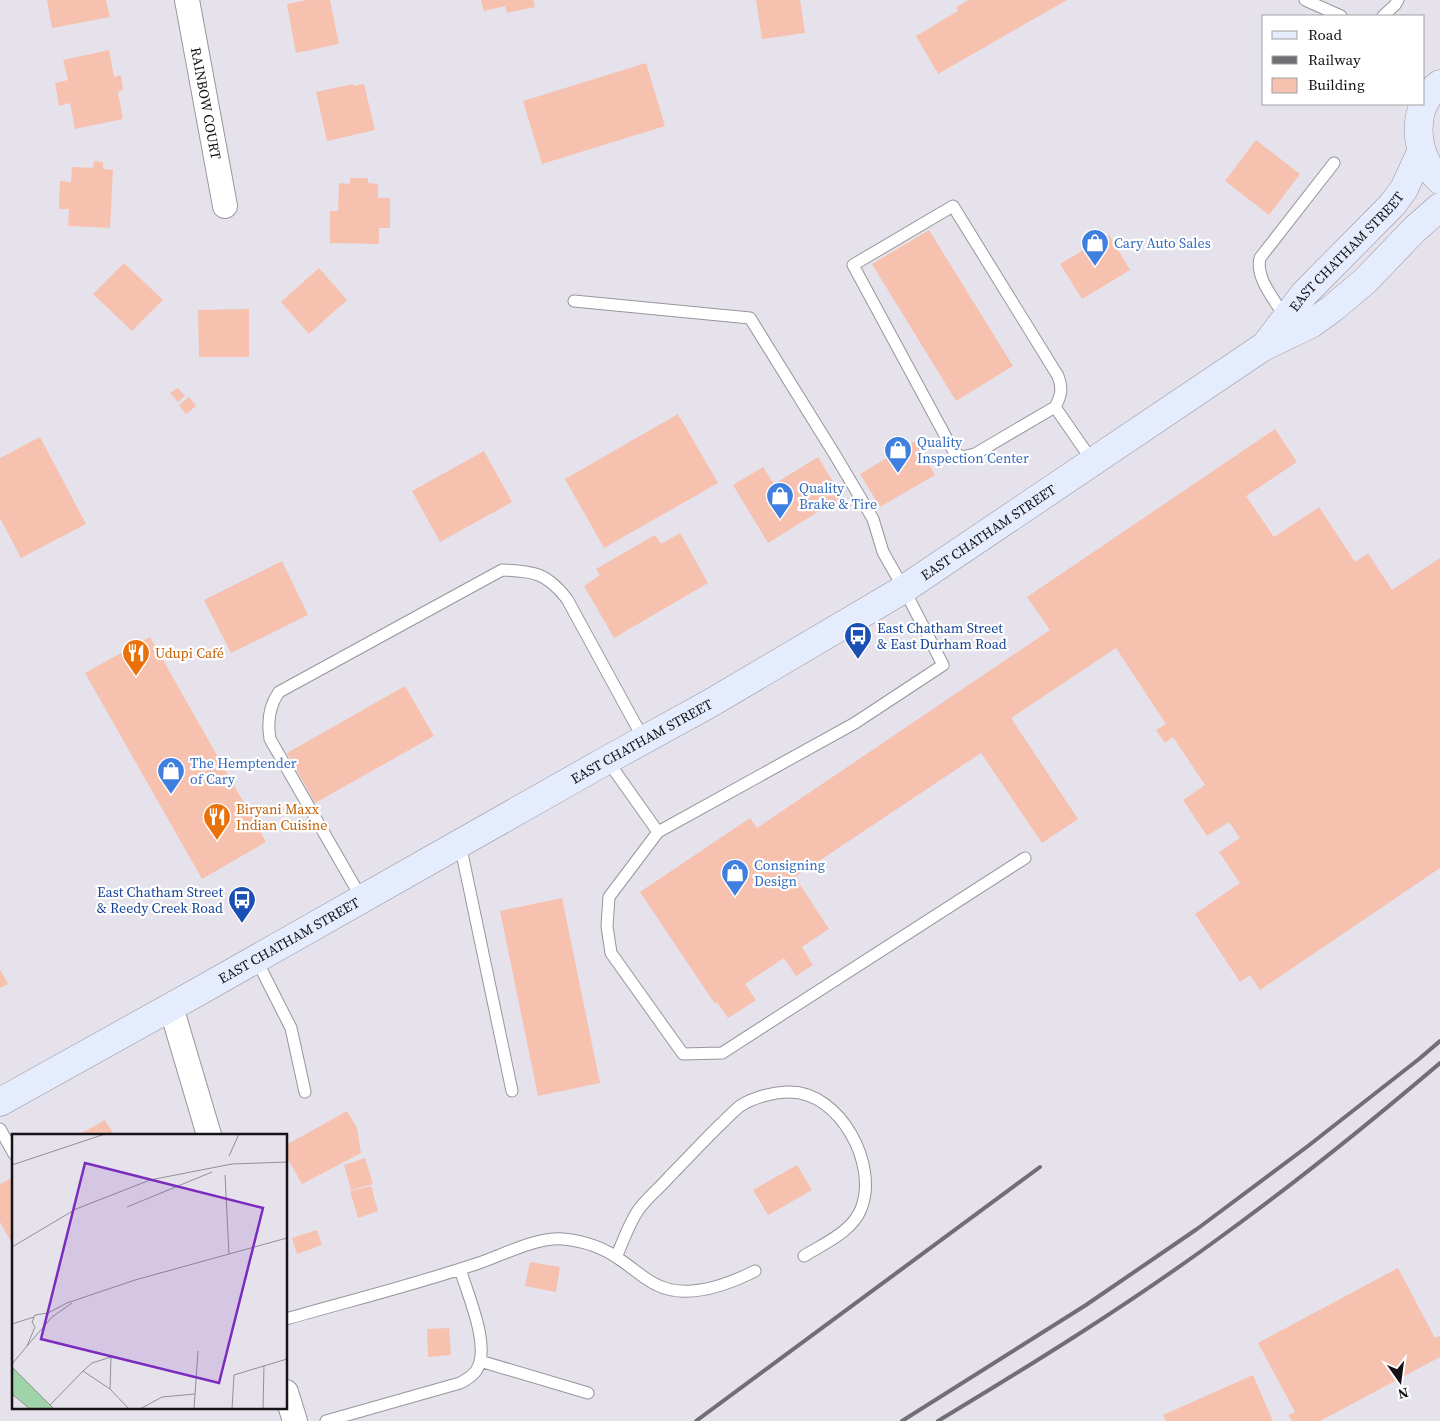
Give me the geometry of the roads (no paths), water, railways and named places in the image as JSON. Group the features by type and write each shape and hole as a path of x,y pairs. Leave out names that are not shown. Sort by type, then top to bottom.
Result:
{"main road":[{"path":"1425,103 1440,84"},
{"path":"1424,105 1420,117 1418,134 1421,152 1427,164 1440,180"},
{"name":"EAST CHATHAM STREET","path":"1263,348 1304,294 1392,205 1404,189 1421,152"},
{"name":"EAST CHATHAM STREET","path":"0,1102 709,704 904,589 1263,348 1311,324 1365,281 1434,210 1440,207"}],"street":[{"name":"RAINBOW COURT","path":"187,0 225,206"},
{"path":"171,1007 209,1134"},
{"path":"288,1398 295,1421"}],"lane":[{"path":"1305,0 1339,15"},
{"path":"1384,15 1398,0"},
{"path":"1286,319 1260,276 1258,265 1260,258 1334,163"},
{"path":"952,206 1058,376 1062,385 1061,396 1055,407 975,454 962,457 954,452 853,265 952,206"},
{"path":"574,301 750,318 873,519 883,552 943,665 855,723 658,832 609,897 607,926 611,953 683,1054 722,1053 1025,858"},
{"path":"1055,407 1094,462"},
{"path":"362,898 270,739 268,726 271,704 280,692 502,570 527,571 545,577 556,585 567,599 644,740"},
{"path":"607,760 658,832"},
{"path":"460,844 512,1091"},
{"path":"256,958 291,1028 305,1092"},
{"path":"616,1257 638,1210 714,1130 740,1106 764,1096 792,1092 805,1094 819,1100 833,1110 845,1123 854,1140 864,1175 864,1195 861,1210 842,1233 804,1256"},
{"path":"0,1129 12,1150"},
{"path":"288,1318 460,1269 532,1244 561,1239 597,1247 616,1257 658,1286 676,1290 707,1289 720,1286 754,1271"},
{"path":"326,1421 367,1416 460,1383 476,1370 482,1349 480,1335 460,1269"},
{"path":"480,1361 588,1393"}],"railway":[{"path":"902,1421 1086,1305 1197,1229 1308,1146 1440,1041"},
{"path":"938,1421 1076,1336 1178,1268 1299,1178 1440,1063"},
{"path":"696,1421 1040,1167"}],"place":[{"name":"Cary Auto Sales","path":"1095,267"},
{"name":"Quality Inspection Center","path":"898,474"},
{"name":"Quality Brake & Tire","path":"780,520"},
{"name":"East Chatham Street & East Durham Road","path":"858,660"},
{"name":"Udupi Café","path":"136,677"},
{"name":"The Hemptender of Cary","path":"171,795"},
{"name":"Biryani Maxx Indian Cuisine","path":"217,841"},
{"name":"Consigning Design","path":"735,897"},
{"name":"East Chatham Street & Reedy Creek Road","path":"242,924"}]}
